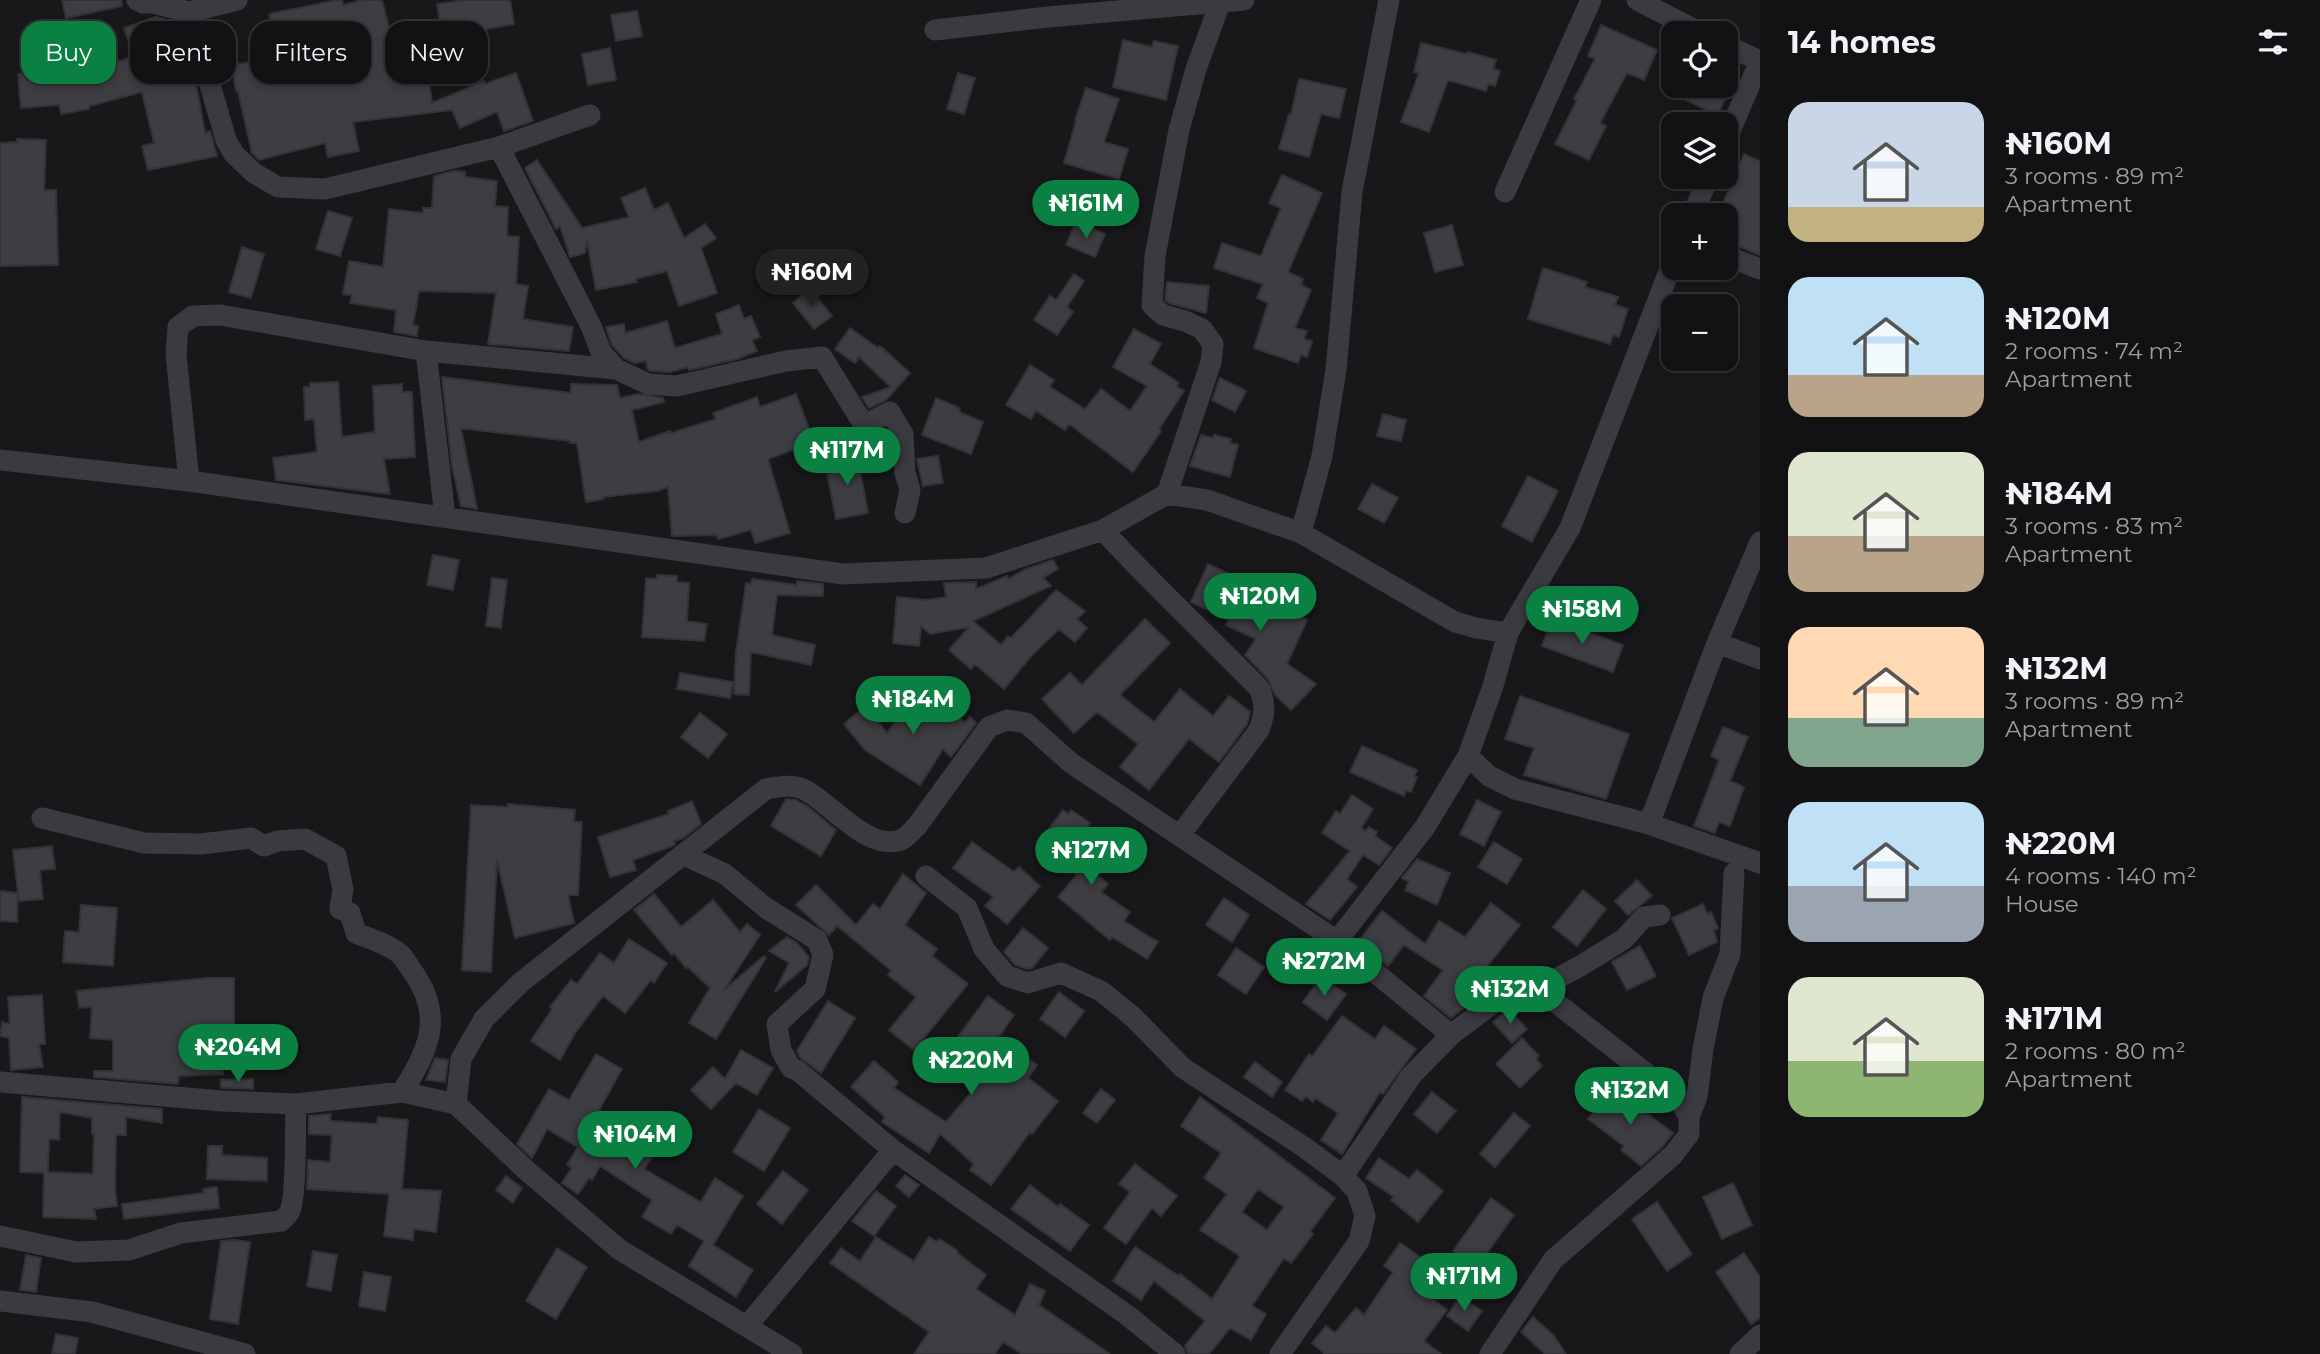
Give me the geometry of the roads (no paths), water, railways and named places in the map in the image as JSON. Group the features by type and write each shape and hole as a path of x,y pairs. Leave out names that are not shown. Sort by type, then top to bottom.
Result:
{"street":[{"path":"137,0 144,4 153,2 189,12 237,0"},
{"path":"935,30 1047,9 1244,0"},
{"path":"1301,533 1322,456 1336,370 1352,192 1389,0"},
{"path":"1504,192 1591,0"},
{"path":"1637,0 1678,21"},
{"path":"1167,494 1211,362 1213,344 1202,329 1163,315 1152,305 1155,256 1179,130 1196,69 1220,3"},
{"path":"189,12 226,141 234,154 254,173 278,187 325,189 499,147 590,115"},
{"path":"1738,51 1760,61 1738,112"},
{"path":"499,147 592,328 601,352 616,369"},
{"path":"1738,261 1760,269"},
{"path":"1338,941 1425,827 1468,756 1492,690 1508,633 1570,528 1666,280"},
{"path":"189,481 176,354 178,327 193,316 220,315 426,351 616,369 648,384 677,386 786,361 822,357 864,425 890,412 903,434 905,473 910,490 905,513"},
{"path":"426,351 445,517"},
{"path":"0,460 189,481 843,574 986,568 1103,530 1167,494 1207,500 1301,533 1455,622 1508,633"},
{"path":"1103,530 1152,584 1259,688 1264,699 1265,713 1259,730 1180,835"},
{"path":"1649,824 1717,643 1760,542"},
{"path":"1717,643 1760,659"},
{"path":"456,1104 461,1059 484,1019 520,983 766,789 785,785 803,789 868,835 885,842 902,839 917,826 989,727 1007,720 1026,723 1070,763 1338,941 1451,1035"},
{"path":"1468,756 1489,776 1515,789 1649,824 1760,863"},
{"path":"42,818 144,844 201,844 251,838 264,846 278,841 305,839 336,856 343,889 340,909 351,913 356,933 400,954 419,981 431,1008 430,1037 418,1066 402,1092"},
{"path":"684,855 725,874 766,908 817,940 823,955 815,989 777,1024 781,1049 791,1068 797,1070 893,1150 1127,1315 1175,1354"},
{"path":"1490,1354 1553,1260 1673,1156 1689,1134 1689,1117 1697,1097 1713,998 1730,954 1734,873"},
{"path":"926,876 967,908 984,949 1007,976 1028,983 1060,973 1101,991 1133,1017 1183,1068 1304,1147 1343,1176 1357,1191 1365,1216 1359,1241 1280,1354"},
{"path":"1536,990 1624,939 1644,917 1660,915"},
{"path":"1343,1176 1411,1076 1451,1035 1513,988 1536,990 1559,1005 1679,1099 1689,1117"},
{"path":"0,1082 222,1101 296,1104 402,1092 456,1104 526,1170 620,1250 792,1354"},
{"path":"0,1236 76,1252 129,1250 181,1233 281,1221 290,1213 296,1190 293,1173 296,1104"},
{"path":"748,1325 893,1150"},
{"path":"0,1301 92,1312 242,1353"},
{"path":"1740,1354 1760,1335"}]}
